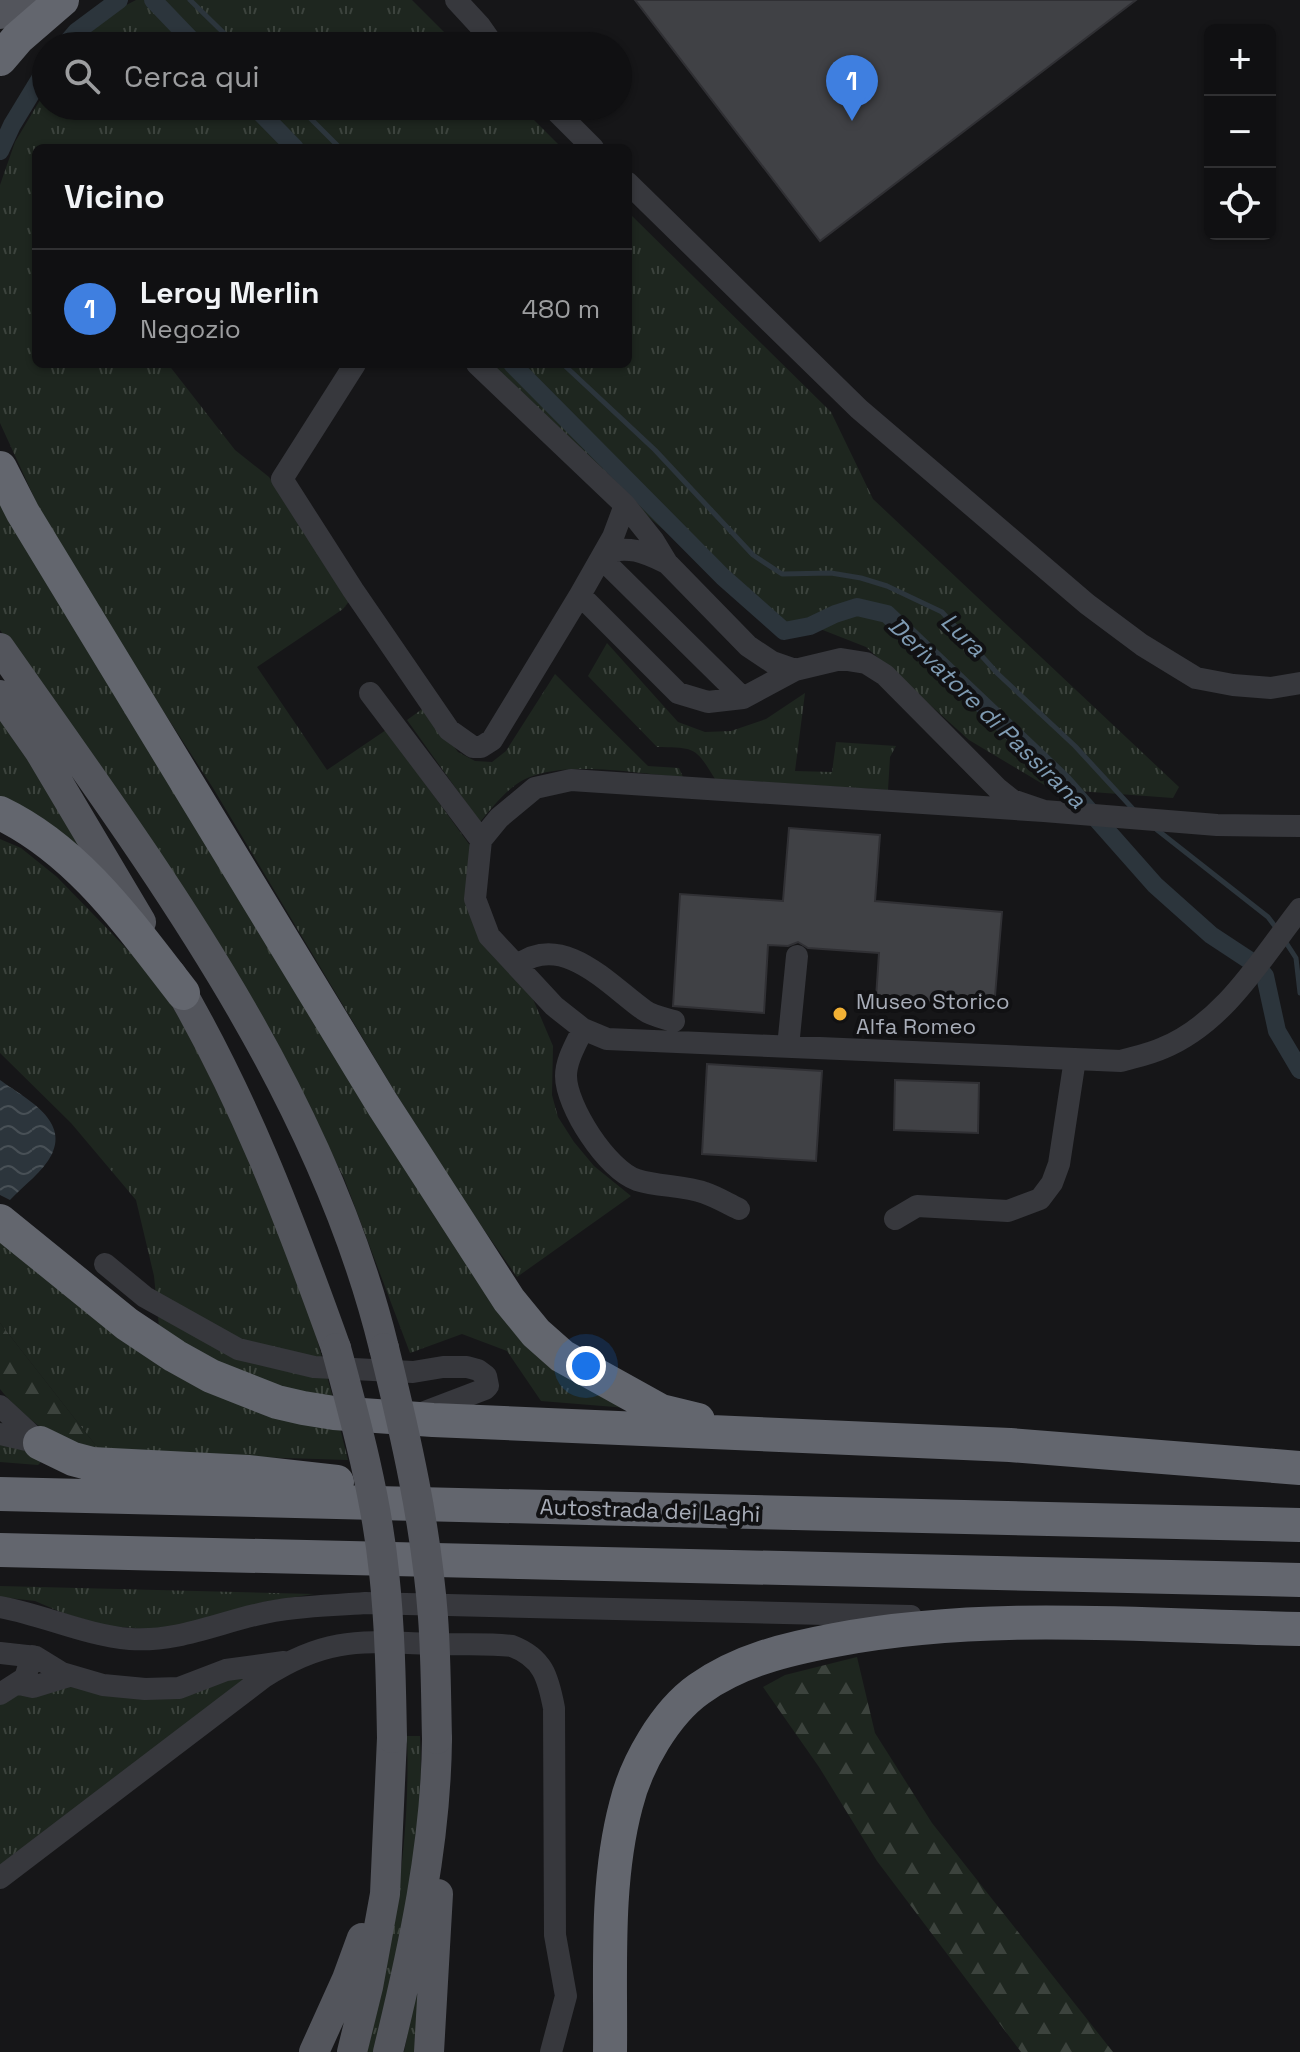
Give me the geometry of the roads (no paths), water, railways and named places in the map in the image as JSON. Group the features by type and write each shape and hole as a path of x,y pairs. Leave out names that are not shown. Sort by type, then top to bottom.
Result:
{"highway":[{"path":"0,59 18,38 62,0"},
{"path":"0,468 23,513 383,1105 509,1300 536,1333 562,1356 661,1411 705,1421 829,1435"},
{"path":"0,813 49,843 96,886 183,993"},
{"path":"0,1221 127,1324 175,1356 211,1376 290,1405 334,1413 409,1418 1010,1445 1300,1468"},
{"path":"40,1443 73,1459 92,1464 248,1472 340,1482 475,1505"},
{"name":"Autostrada dei Laghi","path":"0,1494 1300,1525"},
{"path":"0,1550 1300,1580"},
{"path":"610,2052 613,1888 626,1804 647,1754 667,1719 698,1690 737,1667 783,1650 876,1632 925,1627 1041,1623 1300,1629"}],"main road":[{"path":"0,14 22,0"},
{"path":"0,648 147,858 226,983 278,1076 337,1202 374,1306 418,1498 433,1620 440,1852 429,2052"},
{"path":"0,695 40,752 183,993 245,1112 288,1214 336,1348 367,1467 384,1569 389,1622 391,1795 385,1894 352,2052"},
{"path":"388,2052 422,1892 437,1794"},
{"path":"314,2052 347,1979 368,1921 391,1795"}],"street":[{"path":"456,0 484,32"},
{"path":"565,120 589,144"},
{"path":"632,187 859,409 1028,556 1131,637 1196,678 1271,688 1300,683"},
{"path":"352,368 282,479 449,730 473,747 481,747 492,740 603,555 625,505"},
{"path":"481,368 625,505 667,563 748,646 772,662 795,670"},
{"path":"603,555 623,548 643,552 667,563"},
{"path":"603,555 743,698"},
{"path":"580,595 678,693 708,702 743,698 795,670 841,659 866,663 885,675 997,788 1012,800 1044,811"},
{"path":"370,693 481,840"},
{"path":"1296,833 1044,811 571,780 535,788 499,818 481,840 475,899 489,936 554,1006 583,1029 607,1039 1121,1061 1164,1048 1196,1030 1232,997 1300,909"},
{"path":"518,965 527,958 547,954 578,960 647,1013 674,1021"},
{"path":"788,1047 797,956"},
{"path":"583,1029 568,1061 568,1097 599,1148 617,1168 636,1180 705,1192 739,1209"},
{"path":"895,1219 917,1206 1008,1211 1040,1199 1052,1183 1059,1164 1075,1059"},
{"path":"105,1264 145,1297 238,1349 314,1367 413,1372 467,1367 486,1376 488,1386 485,1389 409,1418"},
{"path":"0,1406 40,1443"},
{"path":"0,1434 40,1443"},
{"path":"0,1607 95,1634 132,1639 193,1634 256,1615 285,1610 365,1603 923,1616 1041,1623"},
{"path":"0,1878 287,1662 323,1647 351,1642 512,1646 528,1652 537,1662 549,1681 554,1708 555,1935 566,1996 551,2052"},
{"path":"0,1653 32,1656 69,1676 103,1685 179,1688 226,1670 287,1662"},
{"path":"10,1689 30,1667 32,1656"},
{"path":"10,1689 33,1687 69,1676"}],"water":[{"path":"0,1080 41,1110 54,1130 56,1141 44,1167 10,1200 0,1195"}],"waterway":[{"name":"Derivatore di Passirana","path":"76,32 119,0"},
{"name":"Derivatore di Passirana","path":"153,0 184,32"},
{"name":"Lura","path":"190,0 223,32"},
{"name":"Derivatore di Passirana","path":"0,151 32,92"},
{"name":"Derivatore di Passirana","path":"268,120 291,144"},
{"name":"Lura","path":"312,120 336,144"},
{"name":"Derivatore di Passirana","path":"516,368 723,577 784,631 810,626 857,607 887,614 1063,781 1155,885 1211,935 1255,964 1265,976 1277,1031 1300,1070"},
{"name":"Lura","path":"567,368 655,450 753,555 782,574 831,573 861,578 887,586 942,612 998,674 1075,746 1133,809"},
{"name":"Lura","path":"1156,829 1268,917 1277,929"},
{"name":"Lura","path":"1285,941 1296,958 1300,993"}],"place":[{"name":"Leroy Merlin","path":"852,121"},
{"name":"Museo Storico Alfa Romeo","path":"840,1014"}]}
